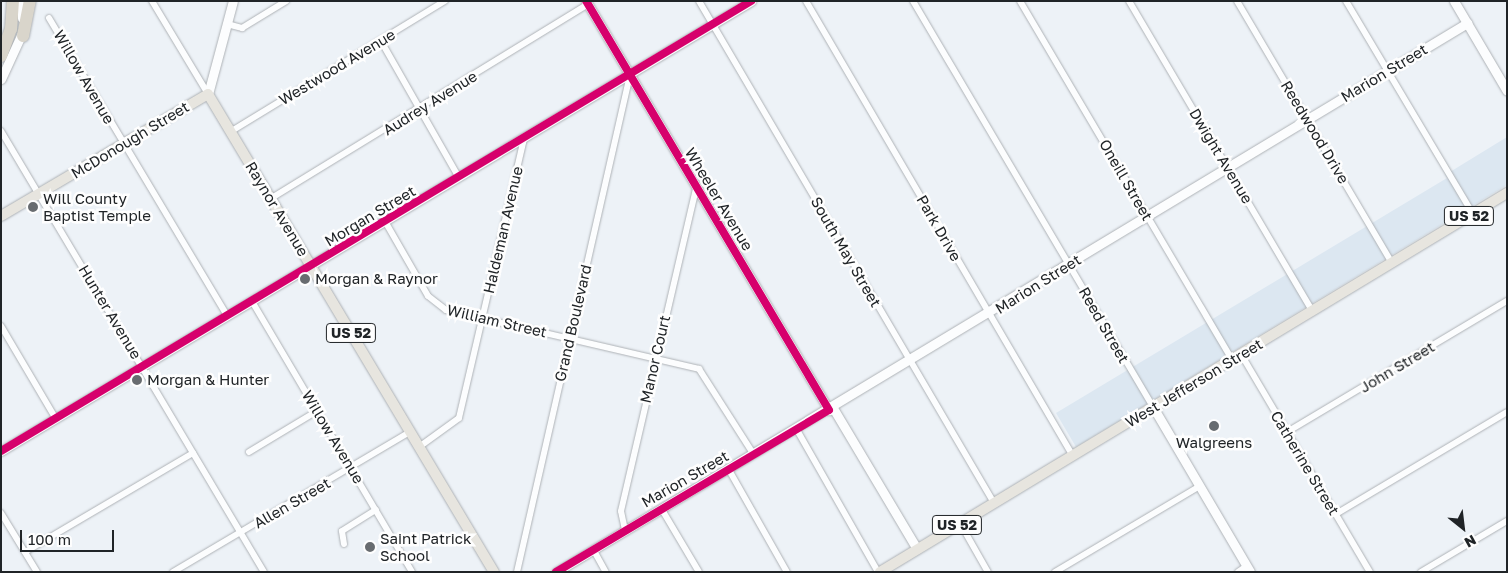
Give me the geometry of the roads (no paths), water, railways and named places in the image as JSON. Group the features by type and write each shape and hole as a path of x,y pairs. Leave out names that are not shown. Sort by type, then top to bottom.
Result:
{"highway":[{"path":"1,56 11,29 13,1"},
{"path":"23,36 30,1"}],"main road":[{"name":"Raynor Avenue","path":"208,94 494,572"},
{"name":"McDonough Street","path":"1,216 208,94"},
{"name":"West Jefferson Street","path":"879,572 1507,193"}],"street":[{"path":"1,79 23,36 22,1"},
{"name":"Raynor Avenue","path":"152,1 208,94"},
{"path":"208,94 233,1"},
{"path":"227,24 242,28 286,1"},
{"name":"Westwood Avenue","path":"230,132 444,1"},
{"name":"South May Street","path":"699,1 994,503"},
{"name":"Morgan Street","path":"1,452 312,268 751,1"},
{"name":"Park Drive","path":"806,1 1073,456"},
{"name":"Reed Street","path":"913,1 1070,264 1248,569"},
{"name":"Oneill Street","path":"1020,1 1147,215 1237,357"},
{"name":"Dwight Avenue","path":"1129,1 1312,311"},
{"name":"Reedwood Drive","path":"1238,1 1392,263"},
{"path":"1346,1 1473,214"},
{"path":"1454,1 1507,91"},
{"name":"Wheeler Avenue","path":"587,3 696,188 917,549"},
{"name":"Audrey Avenue","path":"270,199 420,109 587,3"},
{"name":"Willow Avenue","path":"50,18 123,144 228,317"},
{"name":"Marion Street","path":"556,572 661,508 797,430 1147,215 1467,23"},
{"path":"381,41 459,178"},
{"name":"Grand Boulevard","path":"518,572 569,337 630,75"},
{"name":"Hunter Avenue","path":"1,130 264,572"},
{"name":"Haldeman Avenue","path":"419,447 459,418 524,139"},
{"name":"Manor Court","path":"626,530 620,511 696,188"},
{"name":"William Street","path":"386,223 436,305 482,319 569,337 655,358 705,374 754,455"},
{"name":"John Street","path":"1287,432 1507,301"},
{"name":"Willow Avenue","path":"253,303 412,572"},
{"path":"1,326 56,419"},
{"name":"Catherine Street","path":"1237,357 1287,432 1370,572"},
{"path":"249,452 317,411"},
{"path":"1336,514 1507,412"},
{"path":"797,430 879,572"},
{"name":"Allen Street","path":"173,572 351,469 410,432"},
{"path":"25,552 193,453"},
{"path":"728,470 786,572"},
{"path":"1055,572 1200,486"},
{"path":"661,508 699,572"},
{"path":"344,544 342,531 376,510"},
{"path":"1,513 37,572"},
{"path":"1422,572 1507,521"},
{"path":"960,523 988,572"},
{"path":"593,550 606,572"},
{"path":"1238,572 1248,569"}],"place":[{"name":"Will County Baptist Temple","path":"33,207"},
{"name":"Morgan & Raynor","path":"305,279"},
{"name":"Morgan & Hunter","path":"137,380"},
{"name":"Walgreens","path":"1214,426"},
{"name":"Saint Patrick School","path":"370,547"}]}
